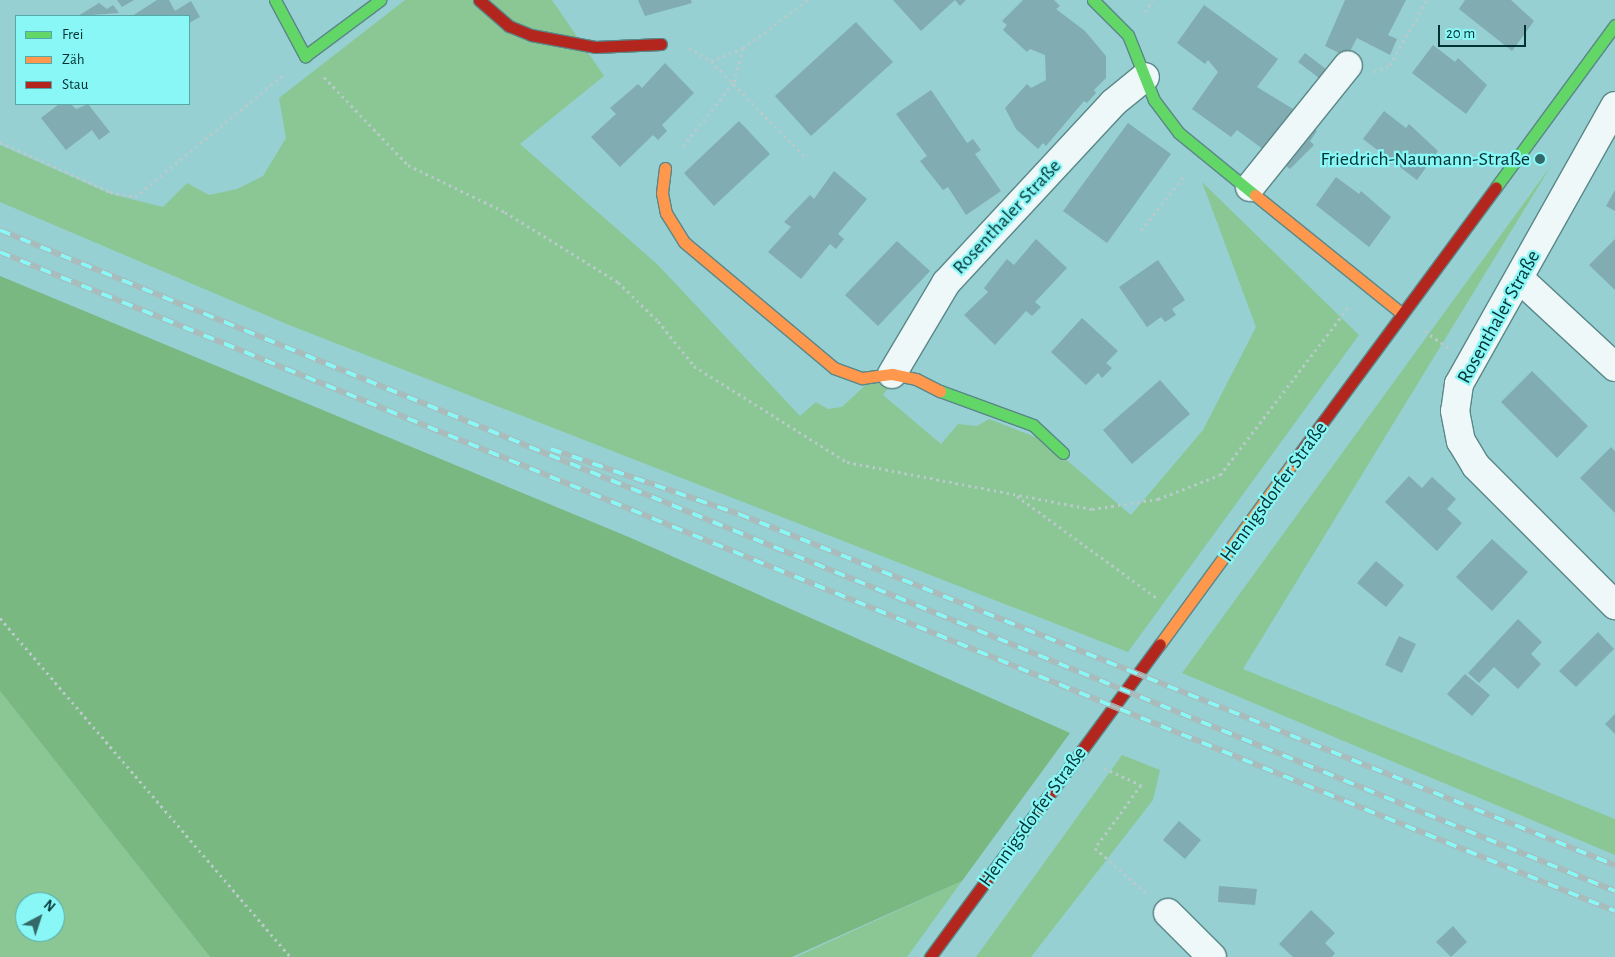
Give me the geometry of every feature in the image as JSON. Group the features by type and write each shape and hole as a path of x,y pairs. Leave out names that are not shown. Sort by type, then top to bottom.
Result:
{"street":[{"path":"275,0 305,56 380,0"},
{"path":"479,0 509,26 531,35 595,47 661,44"},
{"path":"1093,0 1128,35 1163,114 1204,152 1250,187 1401,313"},
{"name":"Hennigsdorfer Straße","path":"930,957 1182,615 1401,313 1614,28"},
{"path":"1250,187 1348,64"},
{"name":"Rosenthaler Straße","path":"892,374 946,283 1112,103 1145,77"},
{"name":"Rosenthaler Straße","path":"1615,106 1520,280 1459,384 1455,411 1466,449 1498,491 1615,605"},
{"path":"665,168 662,193 666,213 684,242 834,368 862,378 892,374 916,379 960,401 1033,425 1062,453"},
{"path":"1520,280 1615,367"},
{"path":"1168,913 1212,957"}],"path":[{"path":"712,60 743,48 808,0"},
{"path":"1390,65 1426,0"},
{"path":"661,44 694,50 712,60 802,155"},
{"path":"695,130 734,82 743,48"},
{"path":"0,142 110,192 135,196 305,56"},
{"path":"1141,230 1204,152"},
{"path":"1401,313 1471,364"},
{"path":"1015,494 1182,615"},
{"path":"0,618 291,957"},
{"path":"1078,756 1141,784 1095,848 1168,913"}],"green space":[{"path":"405,0 552,0 604,76 520,144 657,264 800,416 816,402 828,409 842,407 871,380 896,378 883,395 941,444 958,424 977,426 989,419 1043,440 1131,515 1203,430 1256,327 1202,182 1359,335 1128,652 289,325 0,202 0,145 111,194 163,207 187,183 209,195 237,189 263,176 286,138 279,98"},
{"path":"1551,166 1243,669 1615,819 1615,855 1182,673"},
{"path":"0,276 631,538 1070,733 962,881 792,957 210,957 0,691"},
{"path":"0,691 210,957 0,957"},
{"path":"1122,755 1160,770 1153,800 1031,957 976,957"},
{"path":"962,881 907,957 796,957"}],"building":[{"path":"117,0 134,0 122,7"},
{"path":"157,0 169,0 175,11 191,1 200,17 190,22 190,15 134,15"},
{"path":"638,0 691,0 692,3 645,16"},
{"path":"893,0 955,0 921,31"},
{"path":"955,0 966,0 960,6"},
{"path":"1023,0 1054,0 1060,6 1056,9 1085,31 1106,56 1106,78 1094,90 1096,93 1087,103 1084,101 1046,146 1043,143 1038,149 1016,129 1005,108 1027,84 1031,88 1046,80 1045,55 1030,49 1027,52 1003,30 1007,25 1002,21"},
{"path":"1345,0 1406,0 1388,35 1397,39 1390,55 1357,38 1347,57 1325,46"},
{"path":"1465,0 1511,0 1534,21 1512,51 1459,9"},
{"path":"99,3 107,9 113,5 119,13 92,15 80,15"},
{"path":"1204,5 1278,59 1257,87 1298,112 1295,115 1317,131 1310,141 1314,145 1290,169 1237,130 1231,137 1192,109 1218,72 1208,60 1205,64 1177,43"},
{"path":"856,22 893,62 811,136 775,96"},
{"path":"1433,45 1455,62 1458,58 1487,85 1466,114 1412,73"},
{"path":"1305,53 1326,69 1319,78 1298,62"},
{"path":"665,63 694,93 662,125 667,131 658,140 653,135 620,167 591,137 616,114 610,108 638,84 642,88"},
{"path":"931,90 967,143 973,139 981,150 975,154 1001,191 966,215 948,187 943,190 920,161 927,156 896,114"},
{"path":"58,105 72,105 76,109 89,105 110,132 99,140 92,130 66,150 41,118"},
{"path":"1384,111 1406,128 1409,124 1438,151 1417,180 1363,139"},
{"path":"739,121 770,154 714,206 684,173"},
{"path":"1128,123 1171,154 1107,243 1063,211"},
{"path":"834,171 867,199 838,234 844,239 836,249 830,244 801,279 768,252 791,227 784,222 810,195 814,199"},
{"path":"1336,177 1359,194 1361,191 1391,217 1369,247 1316,205"},
{"path":"1615,190 1615,211 1606,206"},
{"path":"1036,239 1067,268 1035,302 1041,307 1032,316 1026,311 995,345 964,315 988,292 984,288 1007,259 1014,265"},
{"path":"1615,239 1615,290 1589,265"},
{"path":"897,241 930,271 878,326 845,295"},
{"path":"1158,260 1185,300 1172,309 1176,315 1165,322 1161,317 1147,327 1119,287"},
{"path":"1082,318 1118,351 1106,363 1112,368 1102,378 1098,373 1086,385 1051,352"},
{"path":"1532,371 1588,426 1557,458 1501,402"},
{"path":"1160,380 1190,414 1132,464 1103,430"},
{"path":"1611,447 1615,451 1615,513 1580,478"},
{"path":"1409,476 1422,488 1432,477 1456,499 1447,509 1462,523 1437,551 1385,502"},
{"path":"1492,539 1528,572 1492,611 1456,577"},
{"path":"1376,561 1404,585 1386,607 1357,583"},
{"path":"1518,619 1542,642 1531,654 1541,664 1518,689 1494,667 1479,683 1468,673"},
{"path":"1598,632 1614,649 1576,687 1559,671"},
{"path":"1399,636 1416,644 1402,673 1385,665"},
{"path":"1465,674 1490,695 1472,716 1447,694"},
{"path":"1615,714 1615,734 1605,724"},
{"path":"1179,821 1201,840 1185,859 1163,840"},
{"path":"1219,886 1257,889 1255,905 1218,902"},
{"path":"1311,910 1335,933 1325,943 1335,953 1332,957 1293,957 1279,944"},
{"path":"1453,926 1467,942 1451,957 1436,942"}],"railway":[{"path":"0,230 1615,891"},
{"path":"0,252 1615,911"},
{"path":"551,449 739,514 1615,865"}],"traffic: fast":[{"path":"275,0 305,56 380,0"},
{"path":"1093,0 1128,35 1154,100 1179,133 1255,195"},
{"path":"1496,187 1615,25"},
{"path":"940,391 1033,425 1063,453"}],"traffic: slow":[{"path":"665,168 662,193 666,213 684,242 834,368 862,378 892,374 916,379 940,391"},
{"path":"1255,195 1401,313"},
{"path":"1160,644 1294,461"}],"traffic: jam":[{"path":"479,0 509,26 531,35 595,47 661,44"},
{"path":"1294,461 1496,187"},
{"path":"930,957 1160,644"}],"place":[{"name":"Friedrich-Naumann-Straße","path":"1540,159"}]}
